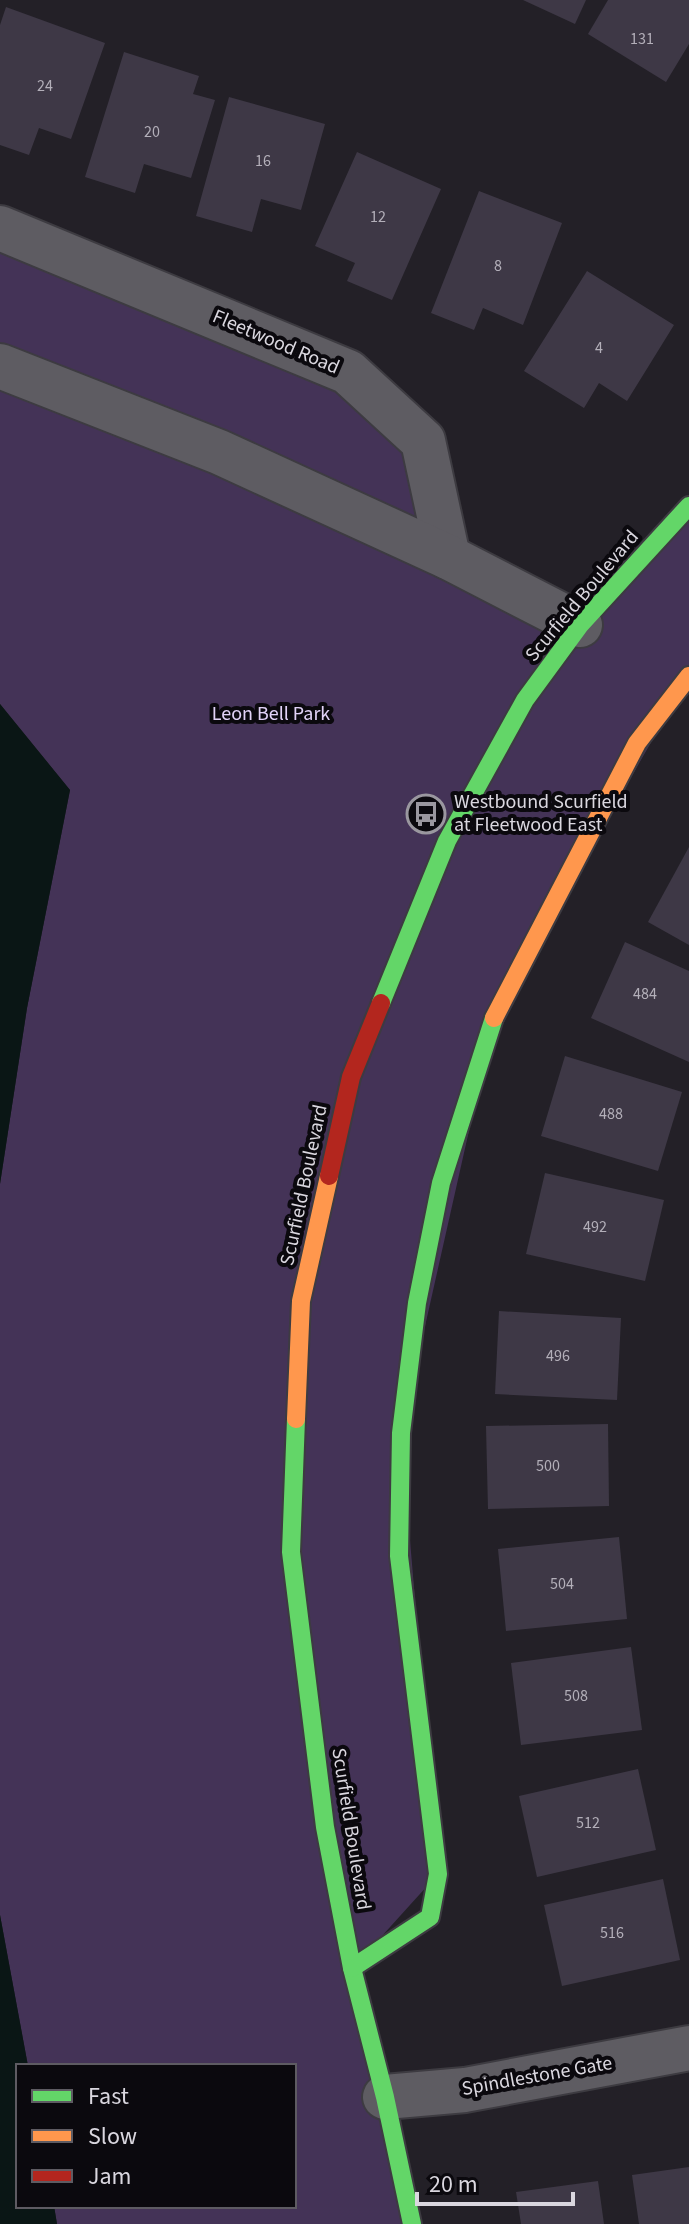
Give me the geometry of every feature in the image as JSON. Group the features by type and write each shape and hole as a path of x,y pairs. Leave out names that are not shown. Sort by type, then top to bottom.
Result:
{"street":[{"name":"Fleetwood Road","path":"0,228 348,372 423,441 448,557"},
{"path":"0,366 219,452 448,557 580,625"},
{"name":"Scurfield Boulevard","path":"412,2224 385,2097 352,1968 325,1827 291,1552 301,1301 351,1077 447,841 525,700 580,625 689,506"},
{"path":"352,1968 430,1917 438,1874 399,1556 401,1433 417,1303 441,1183 495,1015 637,743 689,676"},
{"name":"Spindlestone Gate","path":"385,2097 465,2090 689,2048"}],"green space":[{"name":"Leon Bell Park","path":"0,228 348,372 423,441 448,557 580,625 689,506 689,676 495,1015 401,1433 438,1874 353,1968 422,2224 57,2224 54,2208 296,2208 296,2064 28,2064 0,1915 0,1184 27,1008 70,790 0,704"}],"shaded area":[{"path":"0,704 70,790 27,1008 0,1184"},
{"path":"0,1915 28,2064 16,2064 16,2208 54,2208 57,2224 0,2224"}],"building":[{"path":"523,0 586,0 575,24"},
{"path":"608,0 689,0 689,44 666,82 588,34"},
{"path":"6,7 105,43 71,139 39,128 29,155 0,145 0,25"},
{"path":"124,52 199,76 193,94 215,100 191,178 144,164 135,193 85,177"},
{"path":"229,97 325,124 301,210 261,199 252,232 196,216"},
{"path":"357,152 441,189 392,300 347,281 355,263 315,246"},
{"path":"479,191 562,223 523,325 483,308 474,330 431,313"},
{"path":"587,271 674,325 627,401 599,383 584,408 524,371"},
{"path":"689,847 689,945 648,922"},
{"path":"625,942 689,971 689,1062 591,1018"},
{"path":"565,1056 682,1092 658,1171 541,1136"},
{"path":"545,1173 664,1200 645,1281 526,1254"},
{"path":"499,1311 621,1318 617,1400 495,1394"},
{"path":"608,1424 609,1506 488,1509 486,1426"},
{"path":"619,1537 627,1619 506,1631 498,1549"},
{"path":"631,1647 642,1730 521,1745 511,1663"},
{"path":"638,1769 656,1850 537,1877 519,1796"},
{"path":"663,1879 680,1960 562,1986 544,1905"},
{"path":"689,2167 689,2224 639,2224 632,2175"},
{"path":"598,2181 604,2224 521,2224 516,2192"}],"traffic: fast":[{"path":"381,1003 447,841 525,700 580,625 689,506"},
{"path":"352,1968 430,1917 438,1874 399,1556 401,1433 417,1303 441,1183 494,1018"},
{"path":"296,1419 291,1552 325,1827 352,1968 385,2097 412,2224"}],"traffic: slow":[{"path":"494,1018 637,743 689,676"},
{"path":"296,1419 301,1301 329,1176"}],"traffic: jam":[{"path":"329,1176 351,1077 381,1003"}],"place":[{"name":"Westbound Scurfield at Fleetwood East","path":"426,814"}]}
